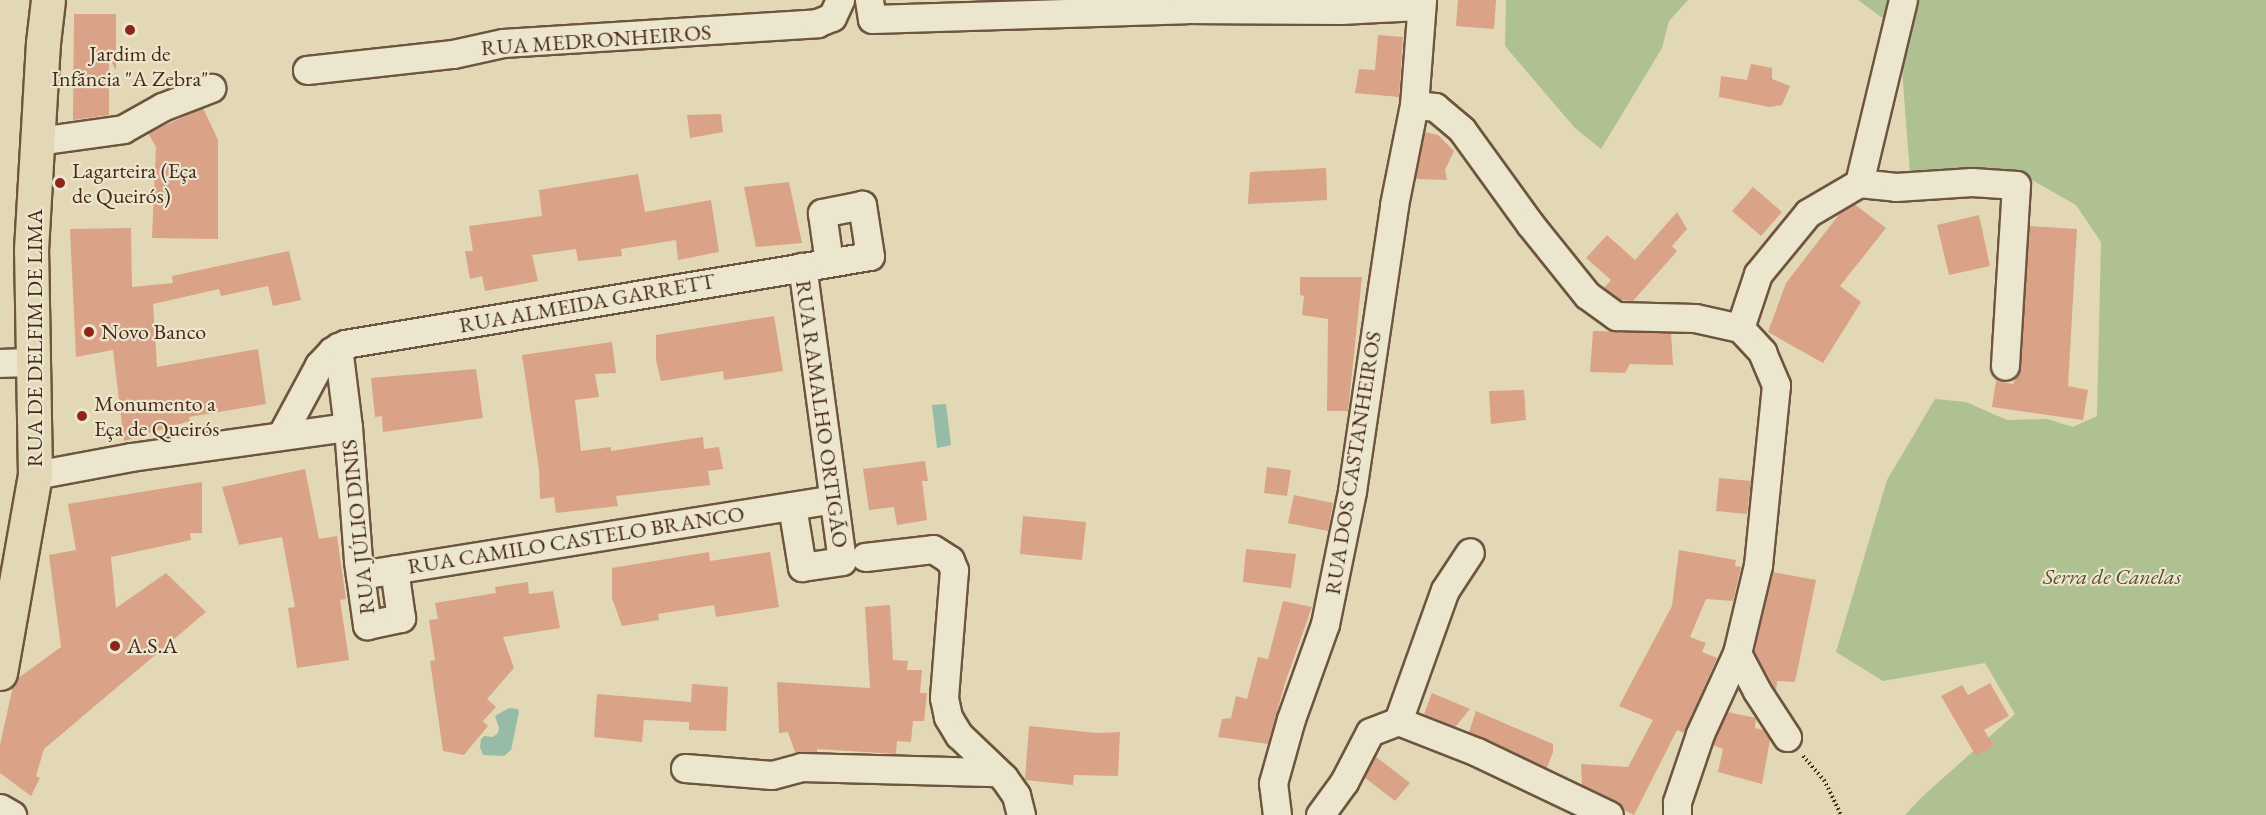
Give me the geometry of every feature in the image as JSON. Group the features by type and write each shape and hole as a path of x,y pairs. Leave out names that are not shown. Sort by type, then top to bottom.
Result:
{"main road":[{"name":"RUA DE DELFIM DE LIMA","path":"0,674 36,475 32,362 32,250 48,0"}],"street":[{"path":"869,0 872,19 1186,9 1340,10 1421,3"},
{"path":"1858,183 1903,0"},
{"name":"RUA MEDRONHEIROS","path":"307,70 453,54 503,43 817,23 832,17 840,1"},
{"name":"RUA DOS CASTANHEIROS","path":"1277,815 1272,783 1291,719 1325,624 1341,549 1394,205 1414,105 1421,3"},
{"path":"38,141 123,129 162,107 211,88"},
{"path":"1414,105 1435,107 1462,130 1530,224 1587,295 1616,316 1695,318 1740,327 1762,352 1776,385 1758,565 1737,653 1700,735 1677,802 1677,815"},
{"path":"1740,327 1758,274 1800,222 1808,213 1858,183 1896,187 1972,182 2016,185 2005,366"},
{"name":"RUA ALMEIDA GARRETT","path":"341,346 829,262"},
{"name":"RUA RAMALHO ORTIGÃO","path":"802,267 832,499 853,559"},
{"path":"282,434 315,370 341,346"},
{"name":"RUA JÚLIO DINIS","path":"341,346 360,575 367,625 401,618 394,569"},
{"path":"0,363 32,362"},
{"path":"36,475 282,434 348,427"},
{"name":"RUA CAMILO CASTELO BRANCO","path":"360,575 832,499"},
{"path":"792,506 802,567 933,549 950,560 954,570 944,698 948,717 959,735 997,772 1016,795 1022,815"},
{"path":"1398,720 1445,590 1470,552"},
{"path":"1737,653 1756,691 1787,736"},
{"path":"1320,815 1344,782 1370,732 1398,720 1477,752 1609,815"},
{"path":"685,768 772,775 801,767 997,772"},
{"path":"0,808 12,815"}],"path":[{"path":"1787,736 1824,780 1841,815"}],"green space":[{"path":"1506,0 1688,0 1669,21 1662,48 1601,149 1574,127 1505,46"},
{"name":"Serra de Canelas","path":"1858,0 2266,0 2266,815 1905,815 1923,796 2015,714 1985,663 1883,681 1836,652 1887,480 1935,399 1966,402 2007,420 2047,419 2073,427 2097,416 2101,242 2076,205 2025,176 1910,174 1899,30"}],"shaded area":[{"path":"946,404 951,445 937,448 932,405"},
{"path":"509,708 518,709 519,712 511,750 504,756 483,755 480,747 481,739 484,736 493,737 498,733 499,728 495,716"}],"building":[{"path":"1458,0 1496,0 1494,29 1456,26"},
{"path":"74,14 116,14 116,70 109,58 109,115 73,120"},
{"path":"1378,35 1403,37 1399,97 1355,93 1359,69 1375,70"},
{"path":"1751,64 1772,68 1772,79 1790,86 1782,105 1770,107 1719,97 1721,76 1747,80"},
{"path":"203,108 218,140 218,239 152,238 156,147 148,133"},
{"path":"721,114 723,132 690,138 687,115"},
{"path":"1425,132 1438,135 1454,151 1445,170 1447,180 1415,179"},
{"path":"1326,168 1327,200 1248,204 1250,172"},
{"path":"638,174 645,212 711,200 719,252 678,260 676,240 621,249 622,256 578,261 576,249 532,255 538,281 485,291 482,276 470,279 465,251 473,251 469,226 542,216 539,190"},
{"path":"789,182 802,243 756,247 744,187"},
{"path":"1753,187 1782,212 1761,236 1732,211"},
{"path":"1854,204 1886,228 1840,286 1861,302 1823,363 1768,332 1786,283 1841,212"},
{"path":"1677,212 1687,229 1672,246 1677,251 1633,301 1621,300 1604,288 1611,280 1586,258 1607,235 1635,260"},
{"path":"1979,215 1990,266 1949,275 1937,225"},
{"path":"2029,226 2077,229 2068,386 2088,390 2083,420 1992,407 1996,381 2013,384 2021,367"},
{"path":"131,228 132,287 173,283 172,276 289,251 301,300 273,306 268,286 221,296 219,289 153,304 157,367 258,349 266,404 189,417 190,421 124,441 113,350 76,357 70,229"},
{"path":"1300,277 1362,277 1348,411 1327,411 1328,319 1302,315 1304,296 1300,295"},
{"path":"774,316 783,371 724,380 723,371 661,381 656,360 656,335"},
{"path":"1593,331 1671,333 1673,365 1630,364 1625,373 1590,372"},
{"path":"612,342 616,373 595,374 599,397 575,400 581,451 611,447 611,451 703,437 704,449 719,447 723,469 708,471 710,485 616,496 618,506 556,513 554,497 540,499 539,469 522,355"},
{"path":"476,369 483,418 383,432 382,416 375,417 371,378"},
{"path":"1524,390 1526,420 1491,424 1489,391"},
{"path":"925,461 928,481 922,481 927,520 897,525 894,507 869,510 863,469"},
{"path":"1267,467 1291,470 1287,496 1264,493"},
{"path":"305,469 319,539 337,536 346,599 340,600 349,660 297,668 288,608 295,607 282,537 239,545 222,487"},
{"path":"1719,478 1751,481 1747,514 1716,511"},
{"path":"202,482 202,533 190,533 191,540 111,557 116,608 166,573 206,612 44,749 36,776 40,778 31,796 0,773 0,745 13,686 17,679 61,647 49,555 76,550 68,504"},
{"path":"1294,495 1333,503 1328,531 1288,523"},
{"path":"1023,516 1086,522 1082,560 1020,554"},
{"path":"1246,549 1296,554 1291,588 1243,582"},
{"path":"1679,550 1736,560 1735,566 1741,567 1733,601 1706,599 1690,637 1706,643 1702,652 1717,658 1684,733 1677,730 1634,815 1624,810 1616,801 1582,785 1581,764 1628,767 1653,720 1619,706 1672,606"},
{"path":"709,552 710,561 770,552 779,607 716,617 714,605 658,614 659,620 622,626 612,598 612,568"},
{"path":"1772,572 1816,580 1795,682 1777,681 1776,691 1754,651"},
{"path":"528,582 529,594 553,591 560,628 503,637 514,668 487,699 496,707 483,721 488,726 464,755 443,751 430,661 435,660 429,620 438,619 435,603 496,593 495,587"},
{"path":"1283,601 1312,607 1285,683 1268,744 1218,737 1222,719 1231,718 1236,696 1247,699 1258,657 1268,659"},
{"path":"890,605 893,660 908,661 907,670 922,670 920,693 927,693 924,721 913,721 911,742 897,741 896,754 817,749 817,752 795,752 788,732 779,733 777,682 870,688 865,607"},
{"path":"1990,683 2009,716 1984,730 1994,746 1976,756 1941,696 1962,685 1968,695"},
{"path":"692,684 728,687 726,731 689,730 689,722 644,720 642,742 594,737 597,694 691,702"},
{"path":"1432,693 1470,709 1455,727 1424,714"},
{"path":"1476,711 1553,744 1553,752 1547,768 1469,732"},
{"path":"1727,712 1756,718 1755,728 1764,730 1770,740 1762,784 1718,772 1723,749 1713,745"},
{"path":"1029,726 1097,733 1120,732 1118,776 1074,775 1073,785 1025,780"},
{"path":"1375,756 1410,783 1395,801 1364,777"}],"place":[{"name":"Jardim de Infãncia \"A Zebra\"","path":"130,30"},
{"name":"Lagarteira (Eça de Queirós)","path":"60,183"},
{"name":"Novo Banco","path":"89,332"},
{"name":"Monumento a Eça de Queirós","path":"82,416"},
{"name":"A.S.A","path":"115,646"}]}
